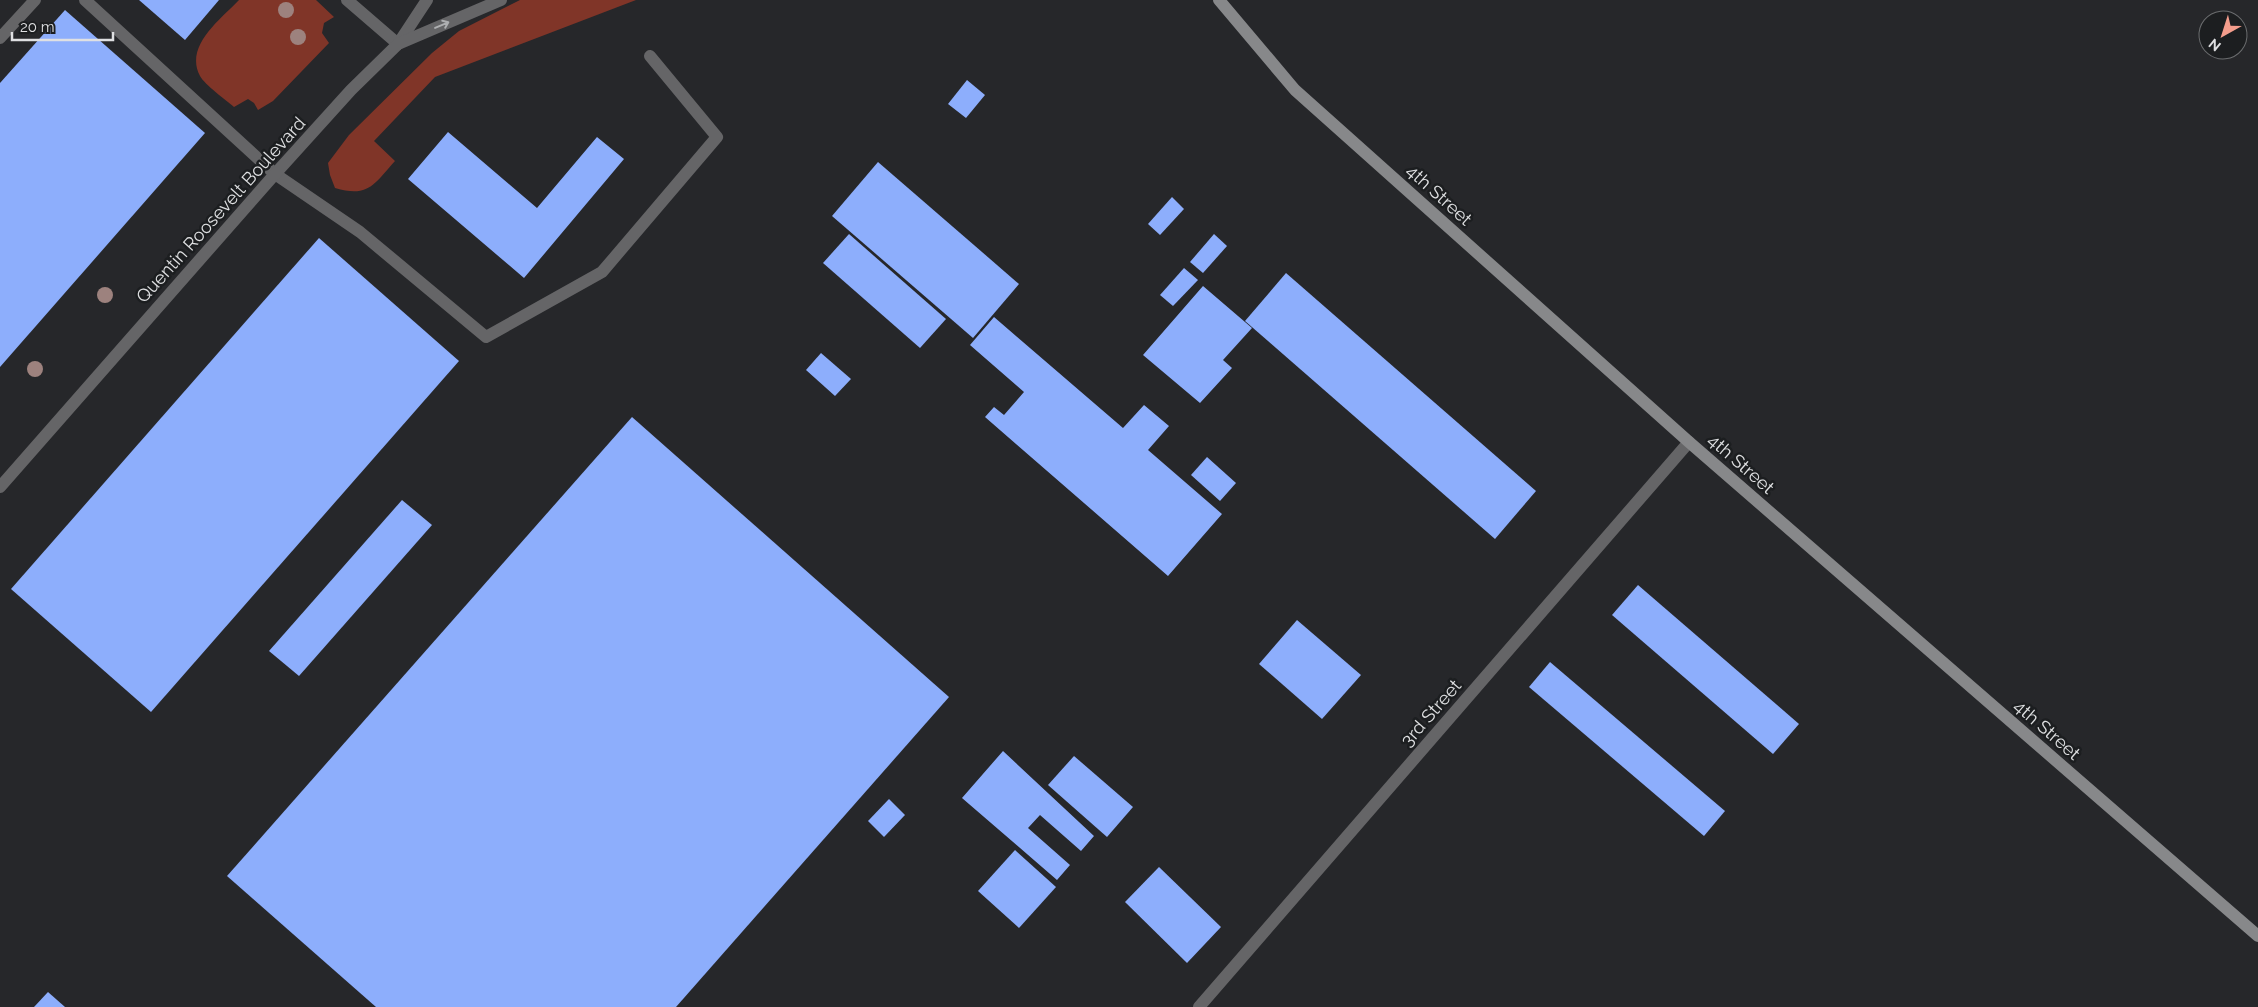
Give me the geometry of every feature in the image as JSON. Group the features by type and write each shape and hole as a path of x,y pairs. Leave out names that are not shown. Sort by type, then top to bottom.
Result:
{"main road":[{"name":"4th Street","path":"1219,0 1295,90 1690,442 2258,936"}],"street":[{"path":"0,38 34,0"},
{"path":"85,0 275,174 360,232 486,337 602,272 717,137 650,56"},
{"path":"347,0 398,44 427,0"},
{"name":"Quentin Roosevelt Boulevard","path":"0,487 275,174 351,90 398,44 501,0"},
{"name":"3rd Street","path":"1199,1007 1690,442"}],"shaded area":[{"path":"239,0 316,0 334,17 324,23 322,33 329,43 273,101 258,110 254,103 248,99 234,107 203,80 196,65 197,54 207,34"},
{"path":"520,0 636,0 435,77 374,141 395,161 382,176 370,187 363,190 346,191 335,188 328,163 349,135 432,53 459,31"}],"building":[{"path":"139,0 219,0 185,40"},
{"path":"65,10 205,133 0,367 0,83"},
{"path":"967,80 985,95 966,118 948,104"},
{"path":"448,132 537,208 597,137 624,159 524,278 408,179"},
{"path":"878,162 1019,284 973,338 832,216"},
{"path":"1172,197 1184,209 1160,235 1148,224"},
{"path":"849,234 946,319 920,348 823,263"},
{"path":"1214,234 1227,246 1203,273 1190,262"},
{"path":"319,238 459,361 151,712 11,589"},
{"path":"1184,268 1198,280 1173,306 1160,295"},
{"path":"1286,273 1536,491 1495,539 1245,321"},
{"path":"1203,286 1252,328 1223,360 1232,368 1200,403 1143,355"},
{"path":"994,317 1123,428 1144,405 1169,426 1148,450 1222,514 1168,576 985,417 994,407 1004,415 1024,392 970,345"},
{"path":"821,353 851,379 835,396 806,370"},
{"path":"632,417 949,697 676,1007 376,1007 227,876"},
{"path":"1207,457 1236,483 1220,501 1191,475"},
{"path":"402,500 432,525 299,676 269,651"},
{"path":"1638,585 1799,724 1773,754 1612,615"},
{"path":"1297,620 1361,675 1322,719 1259,664"},
{"path":"1550,662 1725,811 1704,836 1529,687"},
{"path":"1003,751 1094,836 1081,851 1040,815 1028,828 1070,865 1057,880 962,798"},
{"path":"1074,756 1133,807 1107,837 1048,785"},
{"path":"889,799 905,815 884,837 868,821"},
{"path":"1015,850 1056,887 1019,928 978,891"},
{"path":"1159,867 1221,927 1187,963 1125,902"},
{"path":"48,992 65,1007 34,1007"}]}
